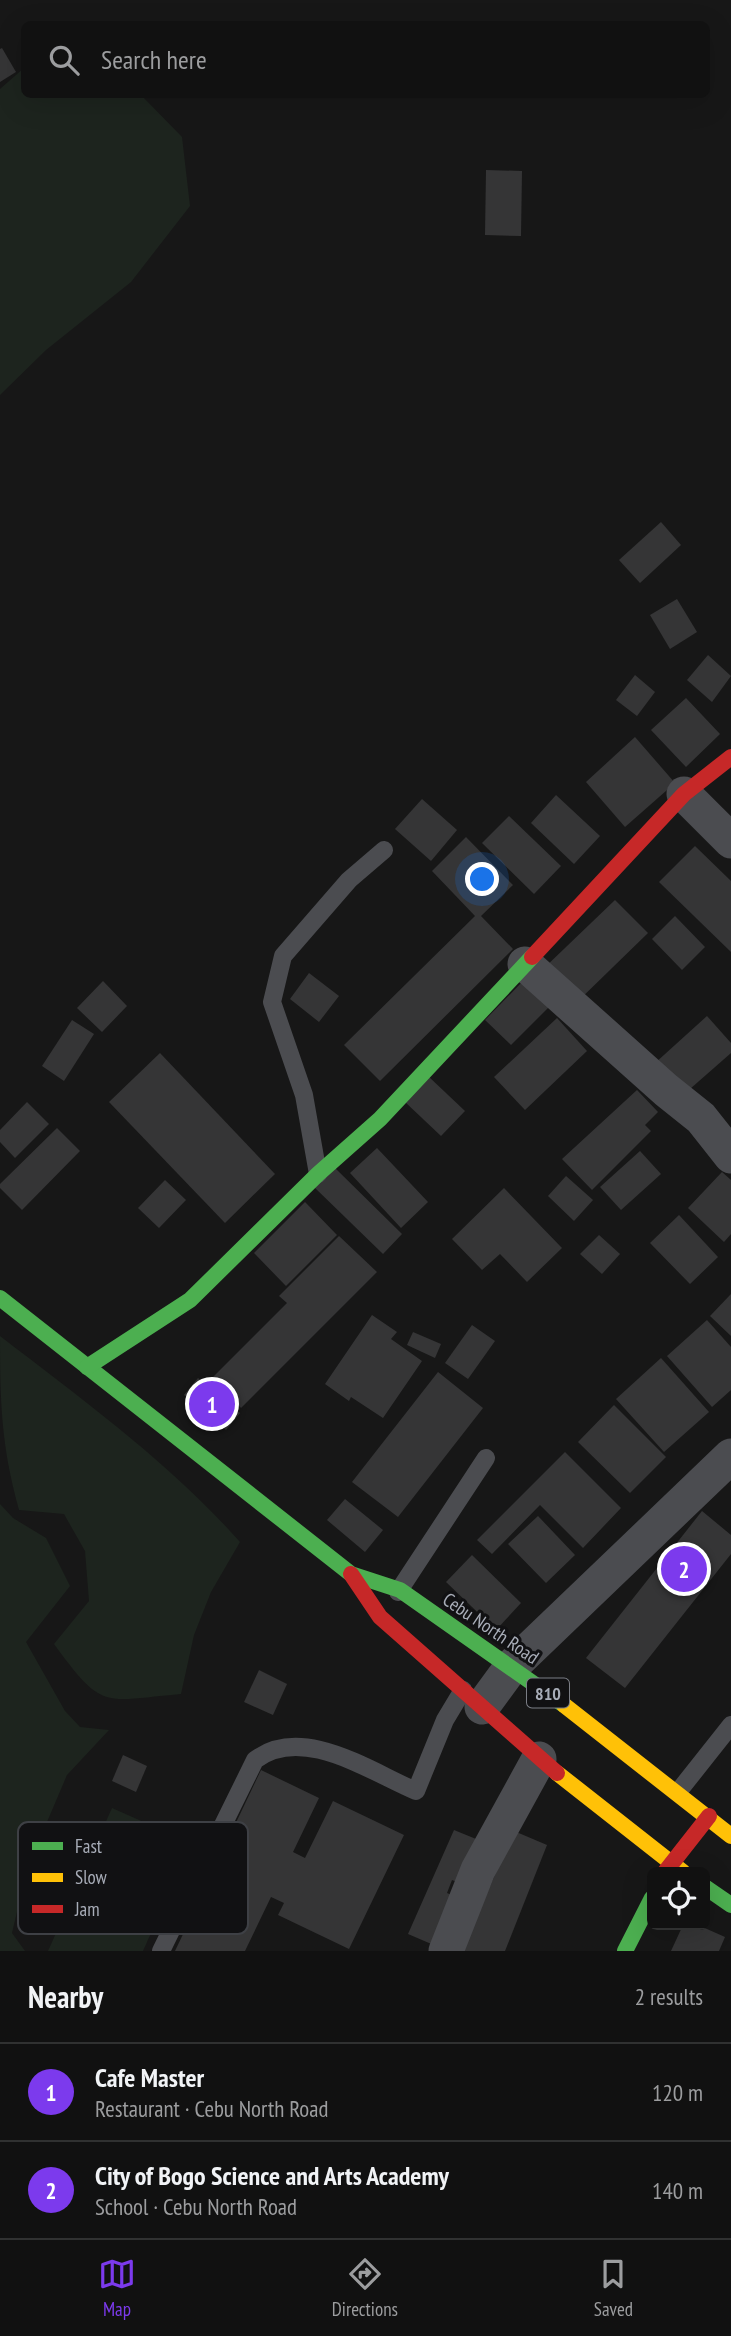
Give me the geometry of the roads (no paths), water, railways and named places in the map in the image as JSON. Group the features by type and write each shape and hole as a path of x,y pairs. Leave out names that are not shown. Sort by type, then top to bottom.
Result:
{"main road":[{"path":"88,1367 190,1300 318,1174 380,1119 684,794 731,757"},
{"name":"Cebu North Road","path":"0,1298 351,1574 380,1617 539,1759 616,1813 671,1867"},
{"name":"Cebu North Road","path":"351,1574 400,1590 452,1629 512,1666 652,1771 731,1836"},
{"path":"636,1790 652,1771"},
{"path":"674,1867 709,1816"},
{"path":"710,1890 731,1905"},
{"path":"625,1951 647,1908"}],"street":[{"path":"684,794 731,841"},
{"path":"525,964 701,1118 731,1156"},
{"path":"473,1698 512,1666 731,1456"},
{"path":"446,1951 478,1870 539,1759"}],"lane":[{"path":"318,1174 304,1095 272,1002 283,956 349,880 384,850"},
{"path":"380,1617 486,1458"},
{"path":"224,1822 254,1760 270,1748 313,1746 416,1791 445,1720 473,1698"},
{"path":"678,1792 731,1725"},
{"path":"161,1951 169,1934"}],"place":[{"name":"Cafe Master","path":"212,1404"},
{"name":"City of Bogo Science and Arts Academy","path":"684,1569"}]}
